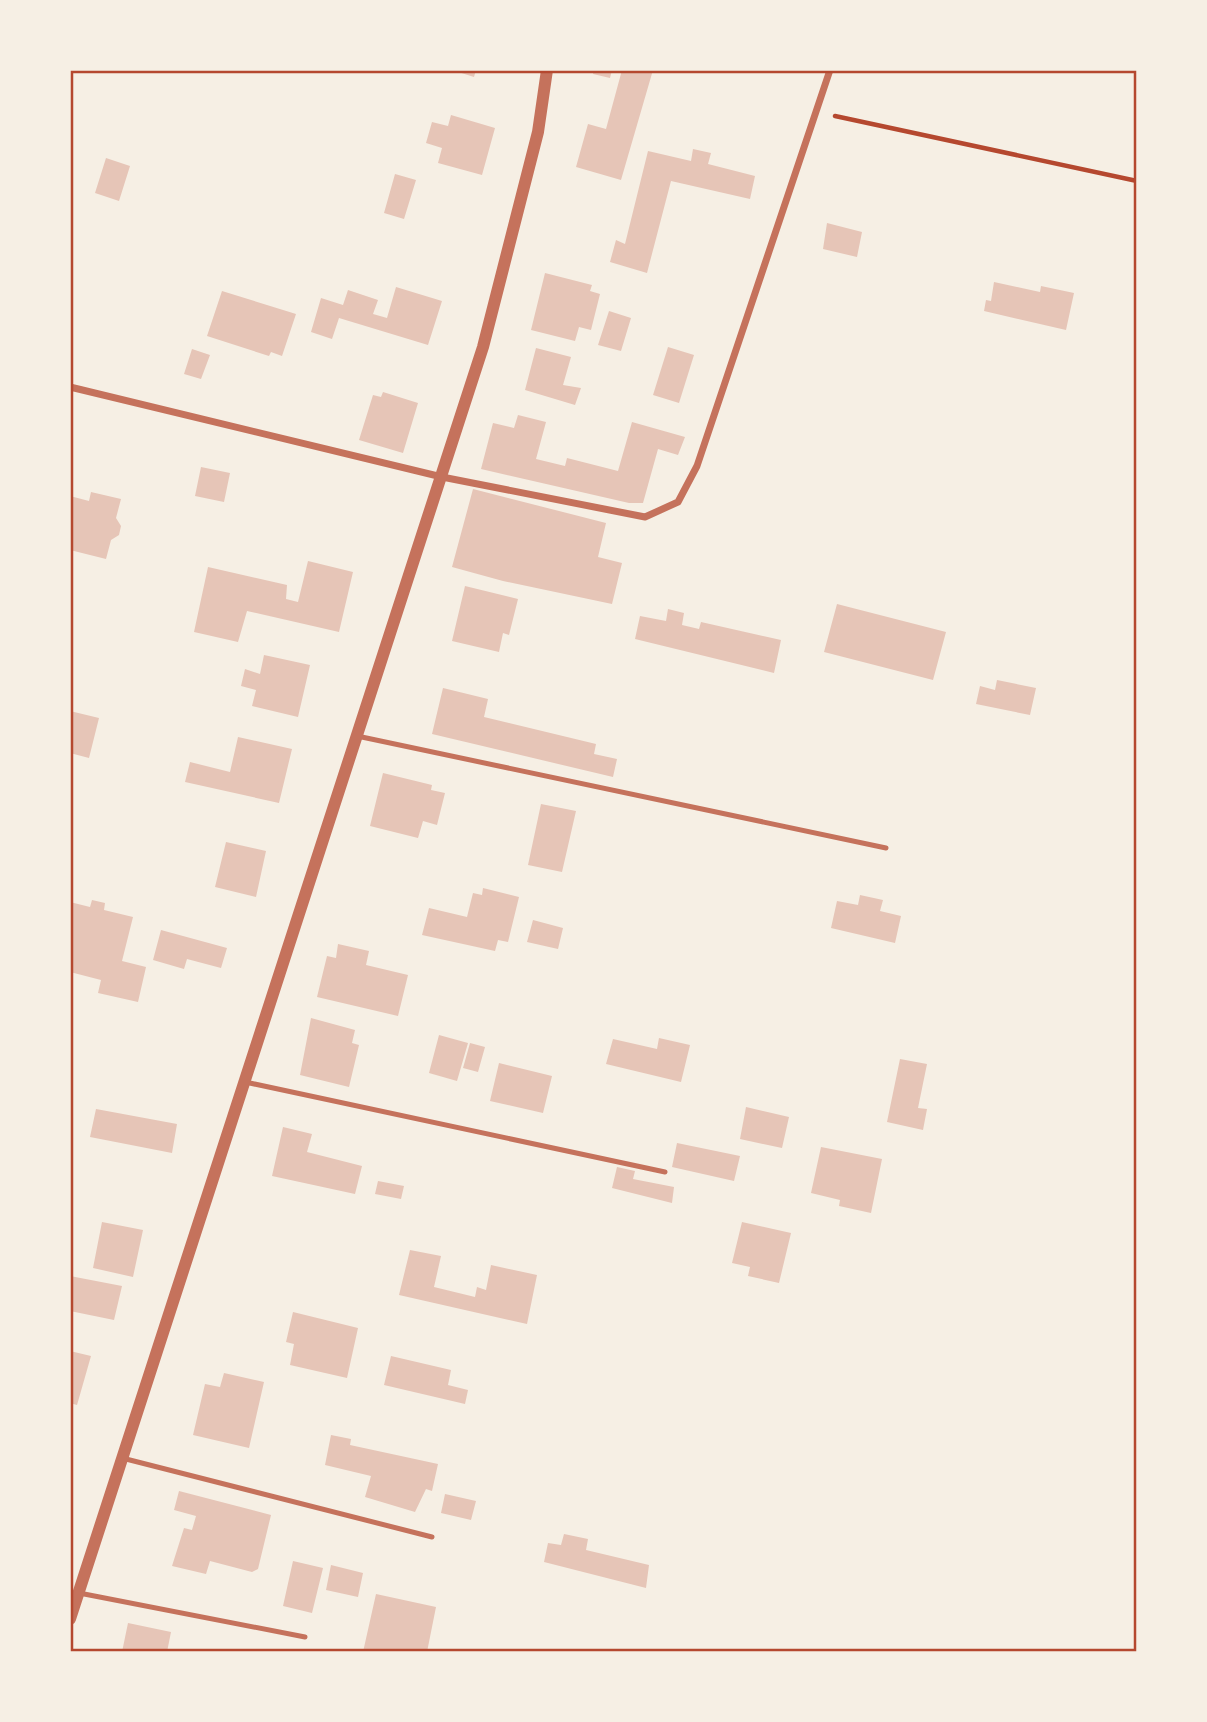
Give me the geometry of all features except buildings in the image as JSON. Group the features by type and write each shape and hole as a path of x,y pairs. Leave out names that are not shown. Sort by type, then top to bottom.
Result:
{"street":[{"path":"70,1619 483,347 538,132 547,70"},
{"path":"70,387 442,477 645,517 678,502 697,466 830,70"}],"lane":[{"path":"357,736 886,848"},
{"path":"244,1082 665,1172"},
{"path":"122,1458 432,1537"},
{"path":"79,1593 305,1637"}],"path":[{"path":"817,112 1137,181"}]}
